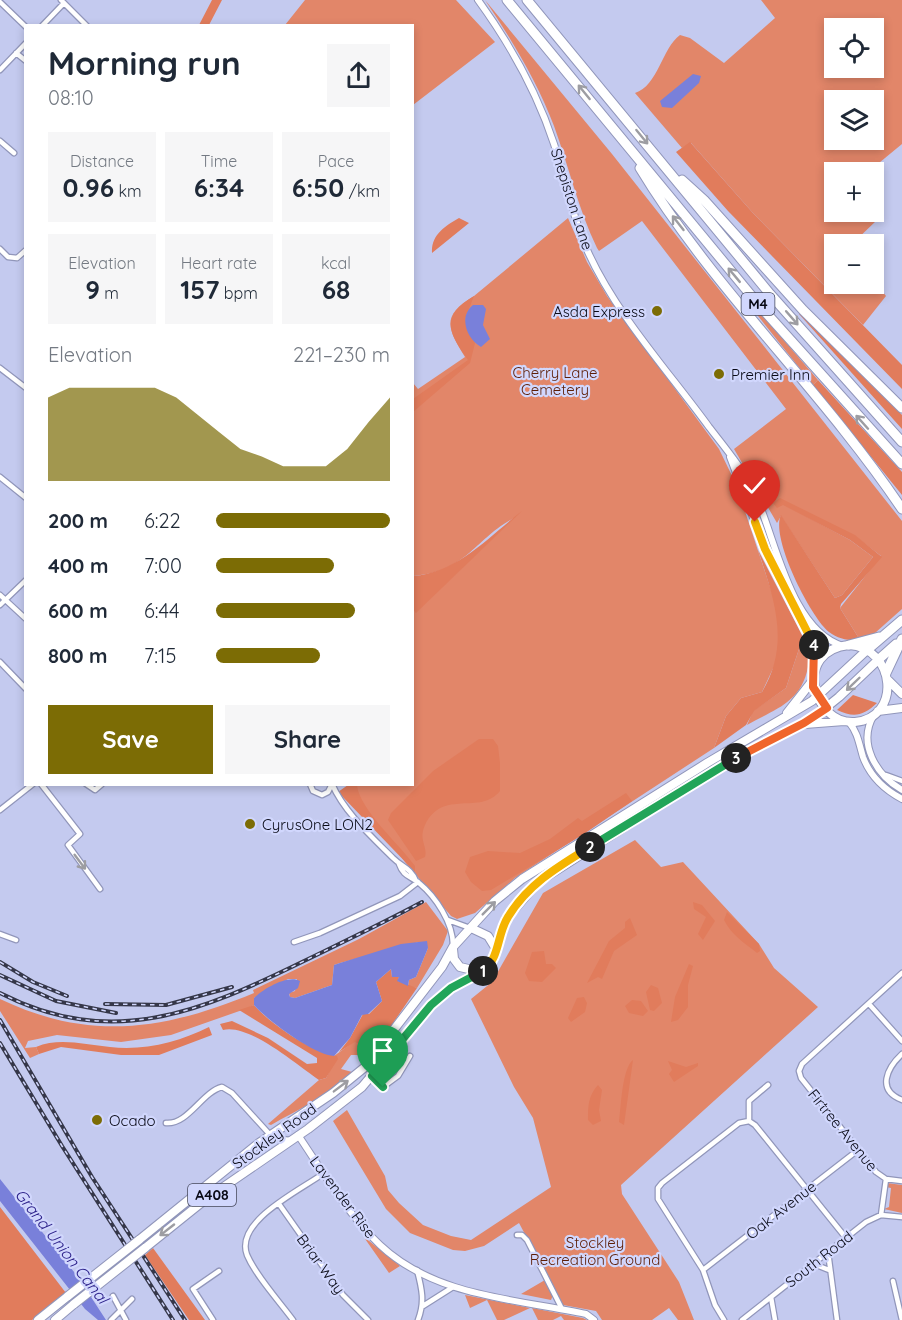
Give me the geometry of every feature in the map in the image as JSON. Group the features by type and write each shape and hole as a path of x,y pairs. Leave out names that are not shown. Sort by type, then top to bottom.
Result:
{"highway":[{"name":"M4","path":"507,0 759,305 902,465"},
{"name":"M4","path":"527,0 771,294 902,442"},
{"name":"M4","path":"621,138 657,196 892,493 902,509"},
{"name":"M4","path":"660,160 704,200 803,310 902,408"},
{"name":"M4","path":"892,493 902,502"},
{"path":"892,628 902,614"},
{"path":"867,650 902,620"},
{"path":"846,645 881,637"},
{"path":"878,660 902,639"},
{"path":"886,676 902,639"}],"main road":[{"path":"815,669 824,655 846,645 867,650 878,660 886,676 902,694"},
{"name":"Stockley Road","path":"38,1320 269,1135 339,1088 364,1067 442,967 453,947 522,879 818,696 867,650"},
{"path":"453,947 454,959 460,967 482,972 491,964 506,919 538,882 555,868 712,771 795,728 827,708 878,660"},
{"name":"A408","path":"815,669 813,680 818,696 827,708 847,721"},
{"path":"876,713 886,695 886,676"},
{"name":"A408","path":"782,718 813,680"},
{"path":"795,728 818,722 865,720 876,713 902,708"},
{"path":"471,928 488,936 496,949"},
{"name":"Stockley Road","path":"55,1320 206,1199 347,1100 372,1076 431,1005 451,988 482,972"}],"street":[{"name":"Shepiston Lane","path":"478,0 513,52 542,114 554,144 571,207 598,271 632,322 731,453 755,495 778,557 808,619 824,638 846,645"},
{"path":"0,2 24,25"},
{"path":"44,24 63,2 85,24"},
{"path":"0,70 24,45"},
{"path":"16,53 24,59"},
{"path":"0,141 14,153"},
{"path":"0,249 8,256 17,258 24,252"},
{"path":"0,368 24,386"},
{"name":"Shepiston Lane","path":"724,446 765,549 811,636 815,669"},
{"path":"0,477 24,496"},
{"path":"0,605 24,582"},
{"path":"0,595 24,617"},
{"path":"0,662 24,687"},
{"path":"876,713 866,737 871,754 880,772 902,790"},
{"path":"847,721 857,732 863,757 872,773 886,789 902,799"},
{"path":"880,772 902,782"},
{"path":"0,810 30,786"},
{"path":"43,786 80,834 68,845 100,889"},
{"path":"311,786 318,795 328,792 331,786"},
{"path":"333,786 340,800"},
{"path":"328,792 340,800 399,864 408,879 417,882 448,920 453,947"},
{"path":"294,942 320,933 400,896 417,882"},
{"path":"448,920 471,928"},
{"path":"0,934 16,940"},
{"path":"902,973 869,1004 902,1041"},
{"name":"Firtree Avenue","path":"869,1004 802,1065 799,1071 801,1078 876,1172 886,1179 902,1180"},
{"path":"902,1054 890,1066 886,1079 889,1091 902,1100"},
{"path":"372,1076 383,1087 398,1076 410,1056"},
{"path":"749,1121 749,1101 768,1085"},
{"path":"166,1124 180,1119 213,1091 222,1087 232,1093 269,1135 275,1139 290,1140"},
{"path":"724,1320 715,1305 703,1270 658,1199 658,1188 739,1124 749,1121"},
{"path":"749,1121 755,1125 846,1238"},
{"name":"Lavender Rise","path":"298,1135 378,1243 417,1270 453,1287 562,1309 593,1318"},
{"name":"Oak Avenue","path":"703,1270 858,1150"},
{"path":"293,1320 248,1257 245,1244 250,1227 324,1173"},
{"path":"886,1179 881,1215 902,1217"},
{"name":"Briar Way","path":"279,1204 343,1295 368,1320"},
{"name":"South Road","path":"742,1320 866,1222 881,1215"},
{"path":"518,1235 522,1235 527,1240 562,1309"},
{"path":"828,1252 837,1320"},
{"path":"814,1264 829,1270"},
{"path":"417,1270 423,1295 423,1306 418,1320"},
{"path":"213,1320 193,1289 219,1271"},
{"path":"893,1281 902,1320"},
{"path":"423,1306 453,1287"},
{"path":"113,1296 126,1320"},
{"path":"771,1297 775,1320"},
{"path":"111,1320 132,1299"},
{"path":"759,1307 772,1312"}],"green space":[{"path":"305,0 456,0 495,42 414,104 414,24 286,24"},
{"path":"485,0 612,154 902,521 902,609 875,633 860,640 840,608 881,556 855,536 783,504 850,540 873,557 842,595 835,598 781,516 777,523 734,449 786,409 642,221 599,251 584,218 554,126 540,93"},
{"path":"761,0 902,0 902,144 880,162 824,162 824,222 875,222 862,234 824,234 824,285 753,213 691,143 682,148 635,93 649,83 680,35 690,38 724,63 775,18"},
{"name":"Cherry Lane Cemetery","path":"568,218 587,262 607,296 719,449 736,484 775,602 780,634 776,662 762,692 741,698 726,716 714,748 515,878 475,913 457,919 451,916 405,862 349,786 414,786 414,611 416,612 514,518 500,526 459,561 431,573 414,576 414,384 418,389 465,357 454,338 450,324 456,310"},
{"path":"884,293 886,296 863,325 833,294"},
{"path":"745,295 818,380 813,385 743,297"},
{"path":"803,637 808,648 809,659 805,679 799,689 785,704 747,725 753,711 786,688"},
{"name":"Stockley Recreation Ground","path":"635,840 661,867 683,862 759,944 774,968 818,1007 621,1185 622,1194 679,1282 694,1320 678,1320 669,1308 652,1320 602,1320 596,1311 563,1305 519,1223 484,1246 465,1251 453,1250 410,1233 386,1209 333,1121 347,1110 385,1176 388,1190 423,1225 451,1236 471,1240 551,1187 533,1118 514,1087 471,999 492,982 543,893"},
{"path":"426,902 448,931 443,945 417,988 408,986 409,980 416,977 428,948 419,942 334,965 332,985 295,998 290,997 289,993 295,991 297,979 288,979 254,998 254,1005 248,1008 171,1035 121,1042 57,1035 28,1041 25,1048 36,1047 39,1054 30,1058 0,1011 0,999 33,1013 96,1026 127,1026 189,1016 254,993 253,990 359,939"},
{"path":"355,1041 374,1051 367,1059 359,1055 351,1055 341,1069 352,1072 344,1080 313,1102 271,1125 268,1124 319,1080 326,1078 337,1057 334,1056"},
{"path":"887,1183 902,1185 902,1213 884,1209 889,1207 891,1188 886,1187"},
{"path":"363,1236 400,1266 389,1273"},
{"path":"545,1280 553,1295 551,1300 521,1294"},
{"path":"465,1295 530,1308 504,1320 497,1320 487,1300 470,1308"},
{"path":"532,1308 587,1320 564,1320 561,1316 553,1320 538,1320"}],"shaded area":[{"path":"212,0 222,0 210,24 200,24"},
{"path":"690,142 753,213 824,285 824,294 832,294 902,365 902,389 728,211 676,152"},
{"path":"459,218 469,223 432,253 436,236"},
{"path":"474,296 465,319 475,343 470,363 414,411 414,398 468,360 452,333 451,325 456,310"},
{"path":"803,312 902,415 902,429 799,314"},
{"path":"818,380 902,472 902,495 813,385"},
{"path":"780,498 855,535 882,557 841,604 840,608 860,640 844,639 832,634 812,610 786,557 779,526 781,515 835,598 842,595 873,557 850,540 783,505 777,508 773,503"},
{"path":"522,511 416,613 414,611 414,576 444,568 484,542"},
{"path":"758,550 803,637 786,688 754,711 746,725 714,748 726,716 741,698 762,692 771,674 776,656 777,621"},
{"path":"853,695 877,703 863,713 853,715 837,710"},
{"path":"479,739 493,739 498,746 500,791 492,798 482,802 451,805 433,814 423,830 425,857 416,861 388,820 391,813 433,771"},
{"path":"347,786 357,786 359,795 372,816 415,866 415,872 338,792"},
{"path":"626,793 632,801 584,834 491,890 482,891 471,882 465,872 470,857 488,851 520,853 550,839 578,818 582,821"},
{"path":"693,902 702,905 715,921 703,940 698,934 706,917 694,909"},
{"path":"727,912 759,944 760,951 757,953 731,930 724,920"},
{"path":"630,918 637,935 614,951 602,979 598,977 587,983 609,941 625,928 625,922"},
{"path":"544,951 546,964 552,964 556,968 542,982 529,981 525,973 532,952"},
{"path":"689,964 693,966 688,985 688,1007 678,1020 671,1022 675,997"},
{"path":"391,969 392,977 399,977 398,981 417,988 374,1051 355,1042 339,1052 350,1038 363,1014 369,1014 382,1001 376,982"},
{"path":"651,985 658,988 662,1003 654,1011 650,1010 646,992"},
{"path":"584,997 587,1003 585,1012 571,1022 568,1018 577,998"},
{"path":"632,1000 641,1001 648,1011 643,1016 629,1013 625,1006"},
{"path":"254,1005 292,1036 316,1049 337,1056 338,1059 326,1078 319,1080 259,1039 234,1030 223,1030 220,1024 232,1021 268,1038 307,1064 317,1063 317,1058 239,1010"},
{"path":"209,1027 212,1035 159,1055 121,1055 61,1047 39,1054 36,1047 54,1042 73,1042 136,1048 173,1041"},
{"path":"633,1060 624,1125 619,1122 623,1088 626,1071"},
{"path":"668,1061 686,1067 698,1063 698,1066 674,1082 669,1074 672,1070"},
{"path":"598,1085 602,1090 599,1110 601,1121 593,1125 588,1120 590,1097"},
{"path":"0,1207 66,1293 32,1320 0,1320"},
{"path":"153,1248 205,1320 189,1320 145,1255"}],"water":[{"path":"693,74 701,76 699,83 672,108 662,107 660,101"},
{"path":"473,305 483,305 486,309 483,325 490,339 481,347 472,339 466,328 466,316"},
{"path":"427,941 428,948 416,977 409,980 408,986 397,981 399,977 392,977 391,969 376,982 382,1001 368,1014 362,1015 350,1038 334,1056 315,1050 303,1043 269,1019 254,1005 254,998 258,994 283,981 295,979 300,981 298,988 289,994 290,997 295,998 332,985 334,965 401,944"},
{"path":"0,1179 78,1277 106,1320 98,1320 85,1309 0,1201"}],"railway":[{"path":"0,993 41,1010 80,1019 118,1021 155,1018 192,1009 228,996 422,902"},
{"path":"0,962 33,982 67,996"},
{"path":"0,975 56,1001 116,1013"},
{"path":"105,1004 166,1005 232,987"},
{"path":"0,1020 92,1177 185,1320"},
{"path":"0,1043 62,1146 173,1320"}],"place":[{"name":"Asda Express","path":"657,311"},
{"name":"Premier Inn","path":"719,374"},
{"name":"CyrusOne LON2","path":"250,824"},
{"name":"Ocado","path":"97,1120"}],"route":[{"path":"383,1087 372,1076 431,1005 451,988 476,976 491,964 506,919 538,882 555,868 712,771 804,723 827,708 813,687 815,669 811,636 765,549 755,522"}],"water label":[{"name":"Grand Union Canal","path":"62,1246"}]}
